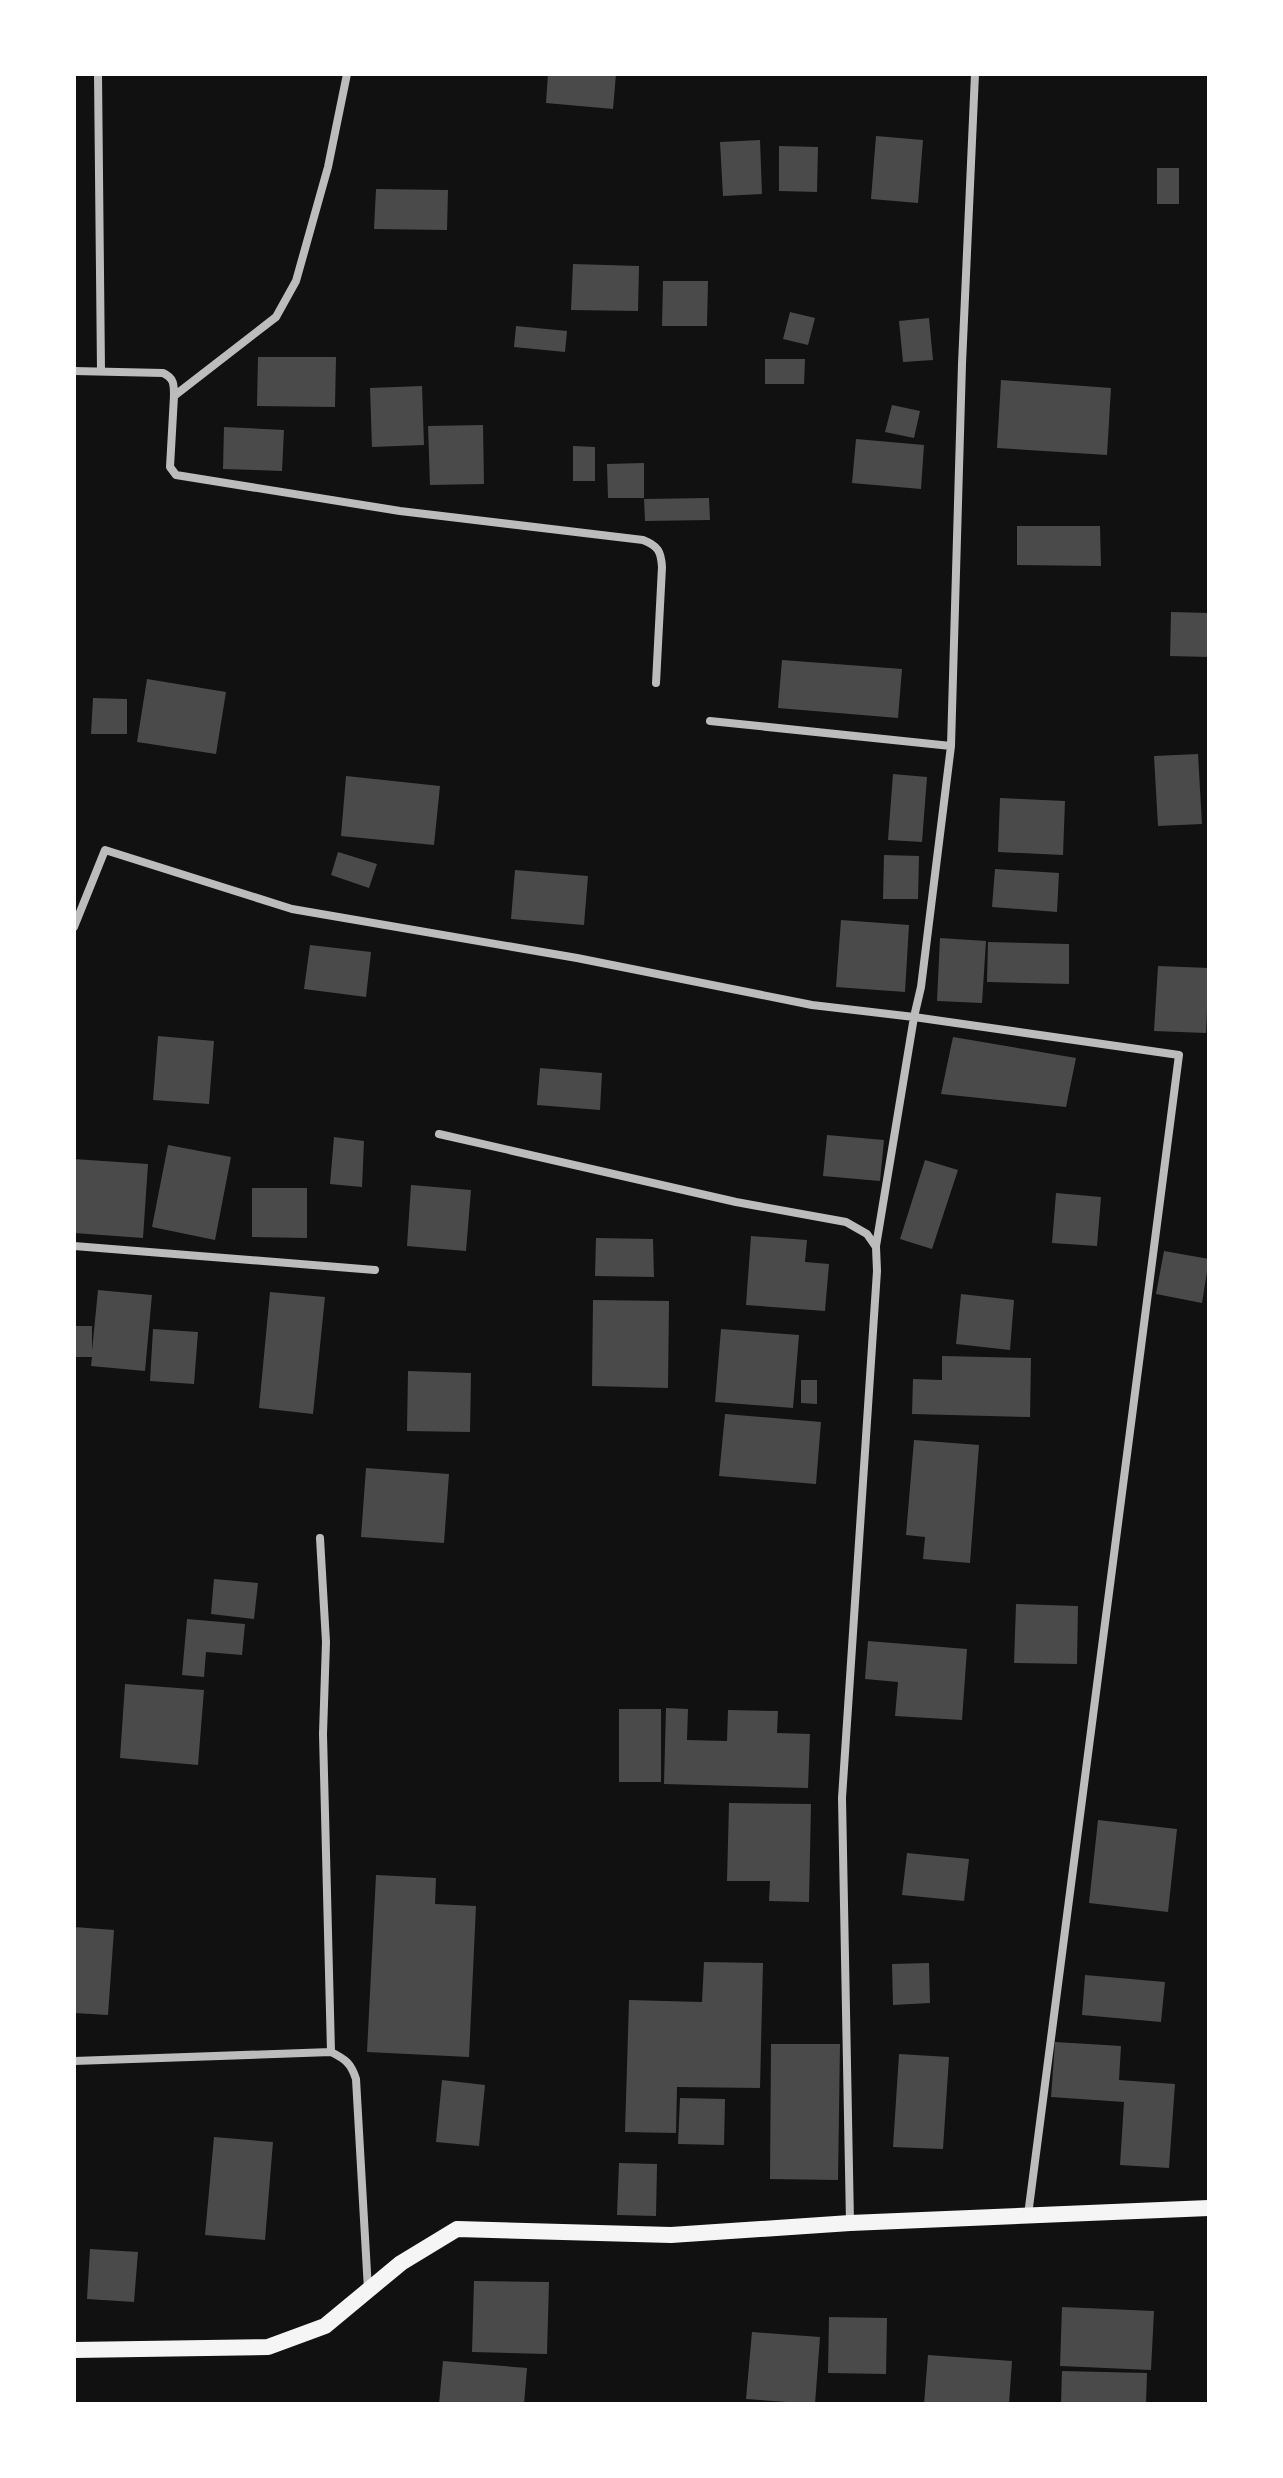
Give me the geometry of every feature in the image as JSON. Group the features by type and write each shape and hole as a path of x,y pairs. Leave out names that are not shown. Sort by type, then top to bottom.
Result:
{"main road":[{"path":"74,2350 268,2347 325,2326 429,2244 457,2229 671,2235 850,2223 1209,2208"}],"street":[{"path":"98,74 101,371"},
{"path":"174,396 276,317 296,281 328,167 347,74"},
{"path":"850,2223 842,1798 877,1271 876,1247 921,987 951,746 962,364 975,74"},
{"path":"74,371 163,373 170,376 174,384 170,467 176,475 400,511 643,540 653,544 661,552 662,567 656,683"},
{"path":"710,721 951,746"},
{"path":"74,927 105,850 292,909 577,958 812,1005 1179,1055 1028,2215"},
{"path":"439,1134 736,1202 846,1222 867,1234 876,1247"},
{"path":"74,1246 375,1270"},
{"path":"320,1538 326,1642 323,1734 331,2052"},
{"path":"74,2061 331,2052 346,2059 356,2079 368,2290"}],"building":[{"path":"548,74 616,74 613,109 546,103"},
{"path":"876,136 923,140 918,203 871,199"},
{"path":"760,140 762,194 723,196 720,142"},
{"path":"779,146 818,147 817,192 779,191"},
{"path":"1157,168 1179,168 1179,204 1157,204"},
{"path":"376,189 448,190 447,230 374,229"},
{"path":"573,264 639,266 638,311 571,310"},
{"path":"663,281 708,281 707,326 662,326"},
{"path":"790,312 815,318 808,345 783,339"},
{"path":"929,318 933,360 903,362 899,321"},
{"path":"516,326 567,331 565,352 514,347"},
{"path":"258,357 336,357 335,407 257,406"},
{"path":"765,359 805,359 804,384 765,384"},
{"path":"1001,380 1111,388 1107,455 997,448"},
{"path":"422,386 424,445 372,447 370,388"},
{"path":"892,405 920,411 914,438 885,432"},
{"path":"483,425 484,484 430,485 428,426"},
{"path":"224,427 284,430 282,471 223,469"},
{"path":"856,439 924,445 921,489 852,483"},
{"path":"573,446 595,447 595,481 573,481"},
{"path":"644,463 644,498 608,498 607,464"},
{"path":"709,498 710,520 645,521 644,499"},
{"path":"1017,526 1100,526 1101,566 1017,565"},
{"path":"1171,612 1209,613 1209,657 1170,656"},
{"path":"782,660 902,669 898,718 778,708"},
{"path":"147,679 226,692 216,754 137,742"},
{"path":"93,698 127,699 127,734 91,734"},
{"path":"1198,754 1202,824 1158,826 1154,756"},
{"path":"893,774 927,777 922,842 888,840"},
{"path":"346,776 440,786 434,845 341,836"},
{"path":"1000,798 1065,801 1063,855 998,852"},
{"path":"338,852 377,864 369,888 331,875"},
{"path":"884,855 919,856 918,899 883,899"},
{"path":"995,869 1059,873 1057,912 992,907"},
{"path":"515,870 588,876 584,925 511,919"},
{"path":"841,920 909,925 905,992 836,987"},
{"path":"940,938 986,941 982,1003 937,1001"},
{"path":"988,942 1069,944 1069,984 987,982"},
{"path":"310,945 371,952 366,997 304,989"},
{"path":"1158,966 1209,968 1206,1033 1154,1031"},
{"path":"158,1036 214,1041 209,1104 153,1100"},
{"path":"953,1037 1076,1058 1066,1107 941,1094"},
{"path":"540,1068 602,1073 600,1110 537,1105"},
{"path":"827,1135 884,1140 880,1181 823,1176"},
{"path":"334,1137 364,1141 362,1187 330,1184"},
{"path":"168,1145 231,1157 215,1240 152,1227"},
{"path":"74,1159 148,1164 143,1238 74,1233"},
{"path":"925,1160 958,1170 932,1249 900,1239"},
{"path":"411,1185 471,1190 466,1251 407,1246"},
{"path":"252,1188 307,1188 307,1238 252,1237"},
{"path":"1056,1193 1101,1197 1097,1246 1052,1243"},
{"path":"751,1236 807,1240 805,1262 829,1264 825,1311 746,1305"},
{"path":"596,1238 653,1239 654,1277 595,1276"},
{"path":"1164,1251 1209,1259 1202,1303 1156,1294"},
{"path":"98,1290 152,1295 145,1371 91,1366 92,1357 74,1357 74,1326 92,1326 92,1351"},
{"path":"270,1292 325,1297 313,1414 259,1408"},
{"path":"961,1294 1014,1300 1010,1350 956,1344"},
{"path":"593,1300 669,1301 668,1388 592,1386"},
{"path":"153,1329 198,1332 194,1384 150,1381"},
{"path":"721,1329 799,1335 793,1408 715,1402"},
{"path":"942,1356 1031,1358 1030,1417 912,1414 913,1379 942,1380"},
{"path":"408,1371 471,1373 470,1432 407,1431"},
{"path":"801,1380 817,1380 817,1404 801,1403"},
{"path":"725,1414 821,1422 816,1484 719,1476"},
{"path":"914,1440 979,1445 970,1563 923,1559 925,1537 906,1535"},
{"path":"366,1468 449,1474 444,1543 361,1537"},
{"path":"214,1579 258,1583 254,1619 211,1614"},
{"path":"1016,1604 1078,1606 1077,1664 1014,1663"},
{"path":"187,1619 245,1624 242,1655 206,1652 204,1677 182,1675"},
{"path":"868,1641 967,1649 962,1720 895,1716 898,1682 865,1679"},
{"path":"125,1684 204,1690 198,1765 120,1758"},
{"path":"666,1708 688,1709 687,1740 727,1741 728,1710 778,1711 777,1733 810,1734 808,1788 664,1784"},
{"path":"619,1709 661,1709 661,1782 619,1782"},
{"path":"729,1803 811,1804 809,1902 769,1901 770,1881 727,1881"},
{"path":"1098,1820 1177,1829 1168,1912 1089,1903"},
{"path":"907,1853 969,1859 964,1901 902,1895"},
{"path":"376,1875 436,1878 435,1904 476,1906 469,2057 367,2052"},
{"path":"74,1927 114,1930 108,2015 74,2013"},
{"path":"704,1962 763,1963 760,2088 677,2087 676,2133 625,2132 629,2000 702,2002"},
{"path":"929,1963 930,2003 893,2005 892,1964"},
{"path":"1085,1975 1165,1982 1161,2022 1082,2015"},
{"path":"1055,2042 1121,2046 1119,2080 1175,2084 1169,2168 1120,2165 1124,2102 1051,2097"},
{"path":"771,2044 840,2044 838,2180 770,2179"},
{"path":"899,2054 949,2057 943,2149 893,2147"},
{"path":"442,2080 485,2085 479,2146 436,2142"},
{"path":"680,2098 725,2099 724,2145 678,2144"},
{"path":"214,2137 273,2142 265,2240 205,2235"},
{"path":"619,2163 657,2164 656,2216 617,2215"},
{"path":"90,2249 138,2252 134,2302 87,2299"},
{"path":"474,2281 549,2282 547,2354 472,2352"},
{"path":"1062,2307 1154,2311 1151,2370 1060,2366"},
{"path":"829,2317 887,2318 886,2374 828,2373"},
{"path":"752,2332 820,2337 815,2404 746,2399"},
{"path":"928,2355 1012,2361 1009,2404 924,2404"},
{"path":"443,2361 527,2368 524,2404 439,2404"},
{"path":"1062,2371 1147,2373 1146,2404 1061,2404"}]}
